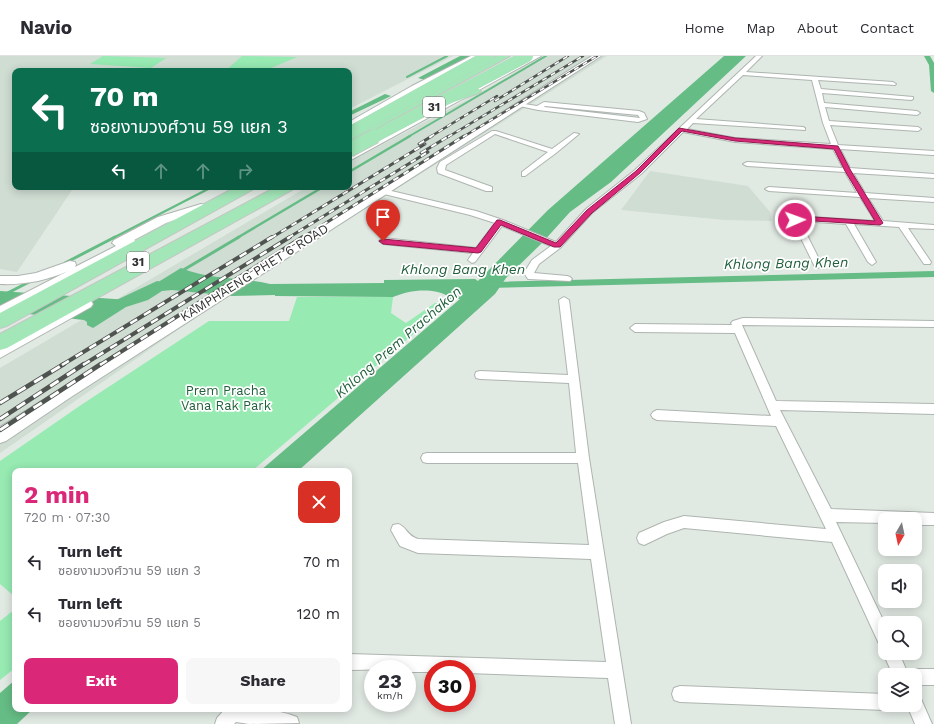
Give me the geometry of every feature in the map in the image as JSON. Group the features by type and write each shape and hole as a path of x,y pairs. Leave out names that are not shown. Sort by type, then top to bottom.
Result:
{"highway":[{"path":"352,130 488,56"},
{"name":"31","path":"352,130 497,56"},
{"name":"31","path":"352,137 505,56"},
{"name":"31","path":"352,149 439,104 517,56"},
{"name":"31","path":"352,149 517,56"},
{"path":"352,149 526,56"},
{"path":"439,104 475,91"},
{"path":"382,108 397,106"},
{"name":"31","path":"2,319 60,284 241,190"},
{"name":"31","path":"2,319 253,190"},
{"name":"31","path":"0,338 271,190"},
{"name":"31","path":"0,343 50,320 281,190"}],"main road":[{"name":"31","path":"352,124 415,88 477,56"},
{"name":"31","path":"352,156 537,56"},
{"path":"562,68 581,56"},
{"name":"KAMPHAENG PHET 6 ROAD","path":"0,436 207,302 597,56"},
{"path":"514,108 510,100 516,96"},
{"name":"31","path":"60,284 232,190"},
{"name":"31","path":"108,287 289,190"},
{"path":"0,280 10,281 34,278 53,272 108,248 162,220 201,207"},
{"name":"31","path":"0,352 50,320"}],"street":[{"path":"567,279 531,277 529,272 535,262 557,246 589,212 638,172 759,56"},
{"path":"742,73 893,84"},
{"path":"815,79 820,91 826,123 836,147 848,171 880,223"},
{"path":"820,91 911,98"},
{"path":"514,108 538,108 638,120 644,119 642,114 639,113 544,104 538,108"},
{"path":"822,105 917,113"},
{"path":"691,121 802,129"},
{"path":"826,123 918,129"},
{"path":"481,129 554,152"},
{"path":"681,130 735,140 932,153"},
{"path":"489,189 448,175 441,171 441,168 443,164 494,132"},
{"path":"525,174 576,134"},
{"path":"747,164 934,176"},
{"path":"769,189 934,200"},
{"path":"383,191 473,213 500,222 557,246"},
{"path":"818,265 795,218 934,227"},
{"path":"472,260 500,222"},
{"path":"849,222 872,262"},
{"path":"902,225 927,262"},
{"path":"383,241 478,251"},
{"path":"564,300 583,458 623,724"},
{"path":"878,626 827,515 779,421 737,329 736,323 743,321 934,324"},
{"path":"635,328 737,329"},
{"path":"480,375 574,379"},
{"path":"773,405 934,409"},
{"path":"657,415 779,421"},
{"path":"427,458 583,458"},
{"path":"827,515 934,519"},
{"path":"644,538 664,528 684,522 836,536"},
{"path":"398,530 405,541 418,546 598,552"},
{"path":"352,662 615,670"},
{"path":"922,677 934,677"},
{"path":"680,694 878,702"},
{"path":"918,712 924,724"},
{"path":"231,715 291,723"}],"shaded area":[{"path":"0,56 453,56 352,107 352,68 12,68 12,190 72,190 17,272 0,269"},
{"path":"460,56 470,56 425,80 418,78"},
{"path":"543,56 607,56 221,300 0,453 0,368 302,190 352,190 352,160 476,95"},
{"path":"724,56 746,56 611,182 570,212 542,243 506,278 495,294 301,468 263,468 460,299 448,299 448,296 442,293 420,290 393,297 275,295 231,296 172,290 162,291 148,300 126,307 93,328 87,325 87,322 84,320 0,311 0,291 129,300 181,268 203,275 270,284 384,283 384,280 475,279 478,281 548,210"},
{"path":"385,94 391,96 352,115 352,110"},
{"path":"650,171 748,186 770,212 772,221 725,220 621,210"},
{"path":"12,683 12,712 30,712 17,724 0,724 0,693"}],"green space":[{"path":"103,56 166,58 151,68 90,64"},
{"path":"242,56 297,57 271,68 228,68"},
{"name":"Prem Pracha Vana Rak Park","path":"297,297 393,297 391,313 406,323 435,303 450,303 256,468 12,468 12,594 0,584 0,461 81,405 209,321 289,321"},
{"path":"12,611 12,670 0,680 0,621"}],"waterway":[{"path":"407,77 447,56"},
{"path":"408,137 546,56"},
{"path":"927,56 932,65 934,91"},
{"path":"352,170 410,136"},
{"path":"113,238 206,190"},
{"path":"237,238 318,190"},
{"path":"65,263 115,237"},
{"path":"180,272 239,237"},
{"name":"Khlong Bang Khen","path":"485,285 934,274"},
{"path":"0,297 31,281"},
{"name":"Khlong Bang Khen","path":"112,307 157,284"}],"railway":[{"path":"495,101 568,56"},
{"path":"448,137 583,56"},
{"path":"463,137 597,56"},
{"path":"430,137 497,96"},
{"path":"419,144 432,136"},
{"path":"421,153 449,136"},
{"path":"302,238 464,136"},
{"path":"352,189 425,144"},
{"path":"288,238 428,152"},
{"path":"271,238 350,190"},
{"path":"62,365 272,237"},
{"path":"83,365 290,237"},
{"path":"100,365 303,237"},
{"path":"0,403 64,364"},
{"path":"0,419 84,364"},
{"path":"0,430 101,364"}],"route":[{"path":"383,241 478,251 500,222 557,246 589,212 638,172 681,130 735,140 836,147 848,171 880,223 798,218 795,218 795,220"}],"water label":[{"name":"Khlong Prem Prachakon","path":"398,342"}]}
